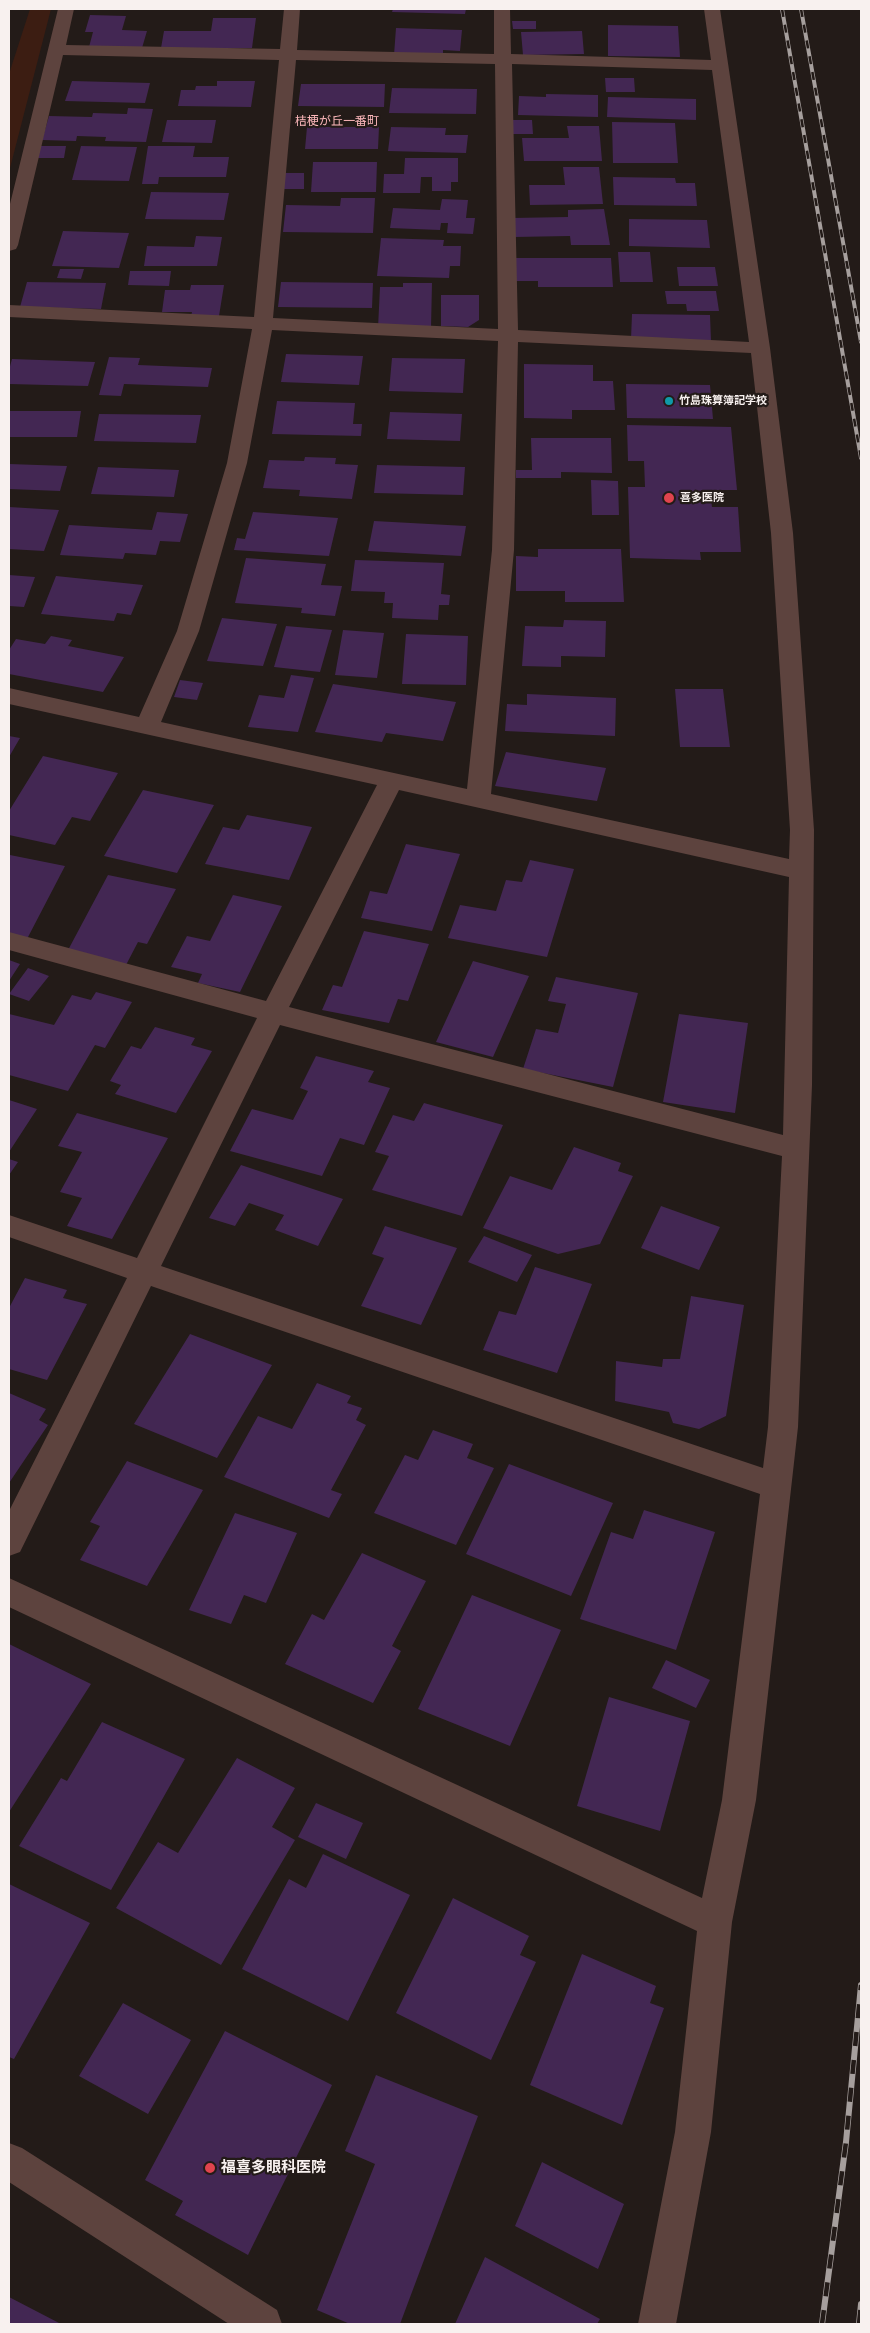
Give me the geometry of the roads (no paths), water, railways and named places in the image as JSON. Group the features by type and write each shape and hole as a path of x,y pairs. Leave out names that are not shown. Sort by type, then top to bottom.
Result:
{"street":[{"path":"9,245 66,9"},
{"path":"147,726 188,631 237,463 263,323 292,9"},
{"path":"478,800 503,550 508,335 502,9"},
{"path":"657,2324 693,2132 715,1922 740,1800 782,1426 799,1086 802,830 782,533 760,348 712,9"},
{"path":"57,50 720,65"},
{"path":"9,311 760,348"},
{"path":"9,696 802,871"},
{"path":"9,1542 273,1012 392,780"},
{"path":"9,941 796,1149"},
{"path":"9,1226 776,1486"},
{"path":"9,1592 715,1922"},
{"path":"9,2161 263,2324"}],"railway":[{"path":"782,9 861,458"},
{"path":"801,9 861,342"},
{"path":"822,2324 846,2142 861,1985"},
{"path":"859,2324 861,2304"}],"place":[{"name":"竹島珠算簿記学校","path":"669,401"},
{"name":"喜多医院","path":"669,498"},
{"name":"福喜多眼科医院","path":"210,2168"}],"district":[{"name":"桔梗が丘一番町","path":"337,121"}]}
